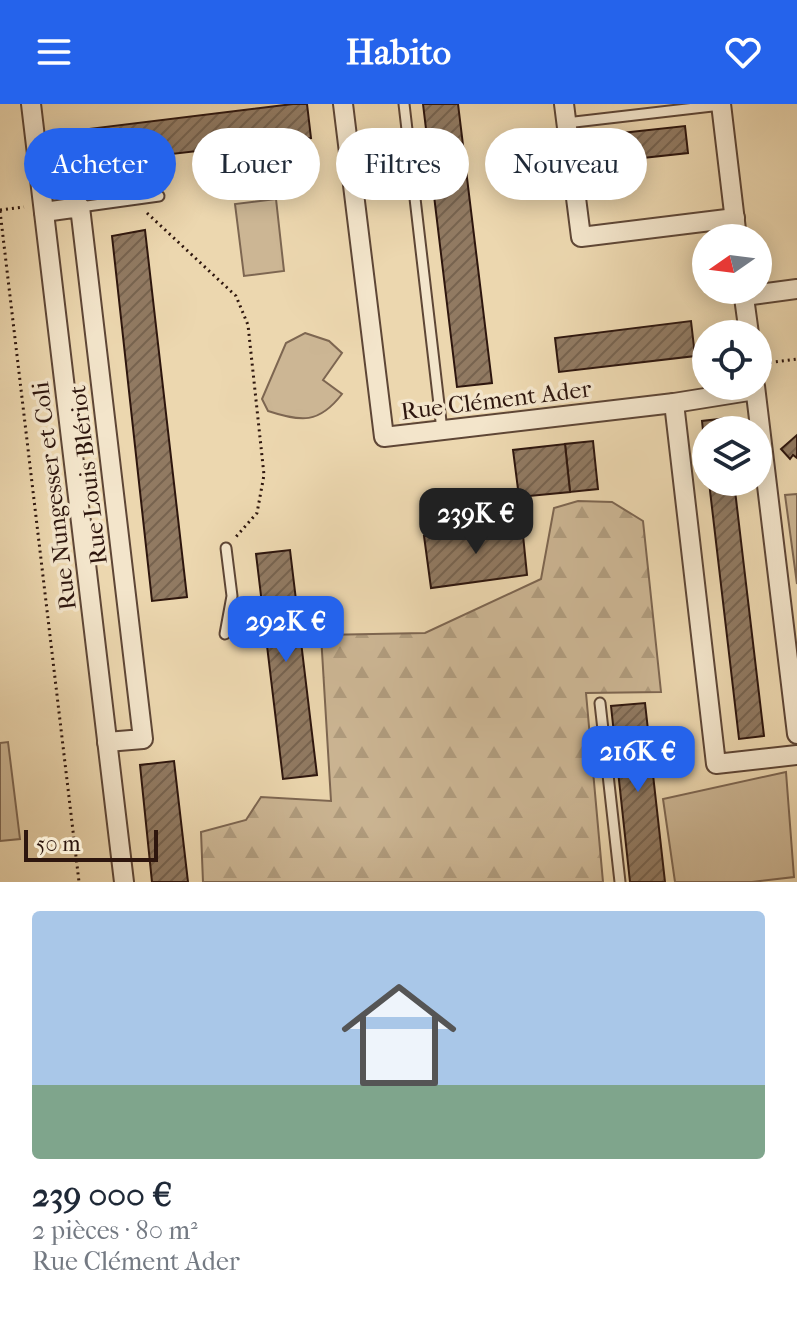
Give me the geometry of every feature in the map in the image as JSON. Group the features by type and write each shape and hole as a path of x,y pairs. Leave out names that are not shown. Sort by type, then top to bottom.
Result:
{"street":[{"name":"Rue Nungesser et Coli","path":"31,104 124,882"},
{"name":"Rue Clément Ader","path":"343,104 384,437 692,400"},
{"path":"564,104 581,237 735,218"},
{"path":"721,105 736,224"},
{"path":"44,208 80,207"},
{"name":"Rue Louis Blériot","path":"80,207 143,739 107,742"},
{"path":"772,291 797,289"},
{"path":"756,400 796,722"},
{"path":"674,403 716,764 797,755"}],"lane":[{"path":"404,104 442,430"},
{"path":"626,104 628,116"},
{"path":"566,123 721,105"},
{"path":"80,207 126,200"},
{"path":"225,634 232,596 226,548"},
{"path":"600,703 620,882"}],"path":[{"path":"134,200 236,296 248,325 264,475 257,513 226,548"},
{"path":"44,208 0,210 79,882"},
{"path":"772,362 797,359"}],"green space":[{"path":"276,200 284,271 244,276 235,204"},
{"path":"305,333 329,341 342,353 323,380 342,394 325,411 309,418 268,411 262,399 286,343"},
{"path":"797,494 797,584 785,495"},
{"path":"578,501 612,502 643,521 661,692 586,693 603,882 203,882 201,832 246,820 261,797 331,801 321,635 425,633 541,579 554,508"},
{"path":"8,742 20,839 0,841 0,743"},
{"path":"786,772 794,877 752,882 675,882 663,799"}],"building":[{"path":"307,104 310,128 192,128 192,152 176,154 176,128 96,128"},
{"path":"423,104 458,104 461,128 426,128"},
{"path":"685,126 688,153 647,158 647,130"},
{"path":"469,194 492,383 457,387 435,200 469,200"},
{"path":"145,230 187,597 152,601 112,236"},
{"path":"691,321 692,356 559,372 555,338"},
{"path":"797,435 797,458 793,455 790,459 781,449"},
{"path":"593,441 598,489 570,492 565,444"},
{"path":"565,444 570,492 519,497 513,450"},
{"path":"711,496 736,496 764,736 739,739"},
{"path":"522,525 527,575 431,588 424,536"},
{"path":"290,550 317,775 283,779 256,554"},
{"path":"645,703 665,882 630,882 611,706"},
{"path":"174,761 188,882 152,882 140,765"}]}
